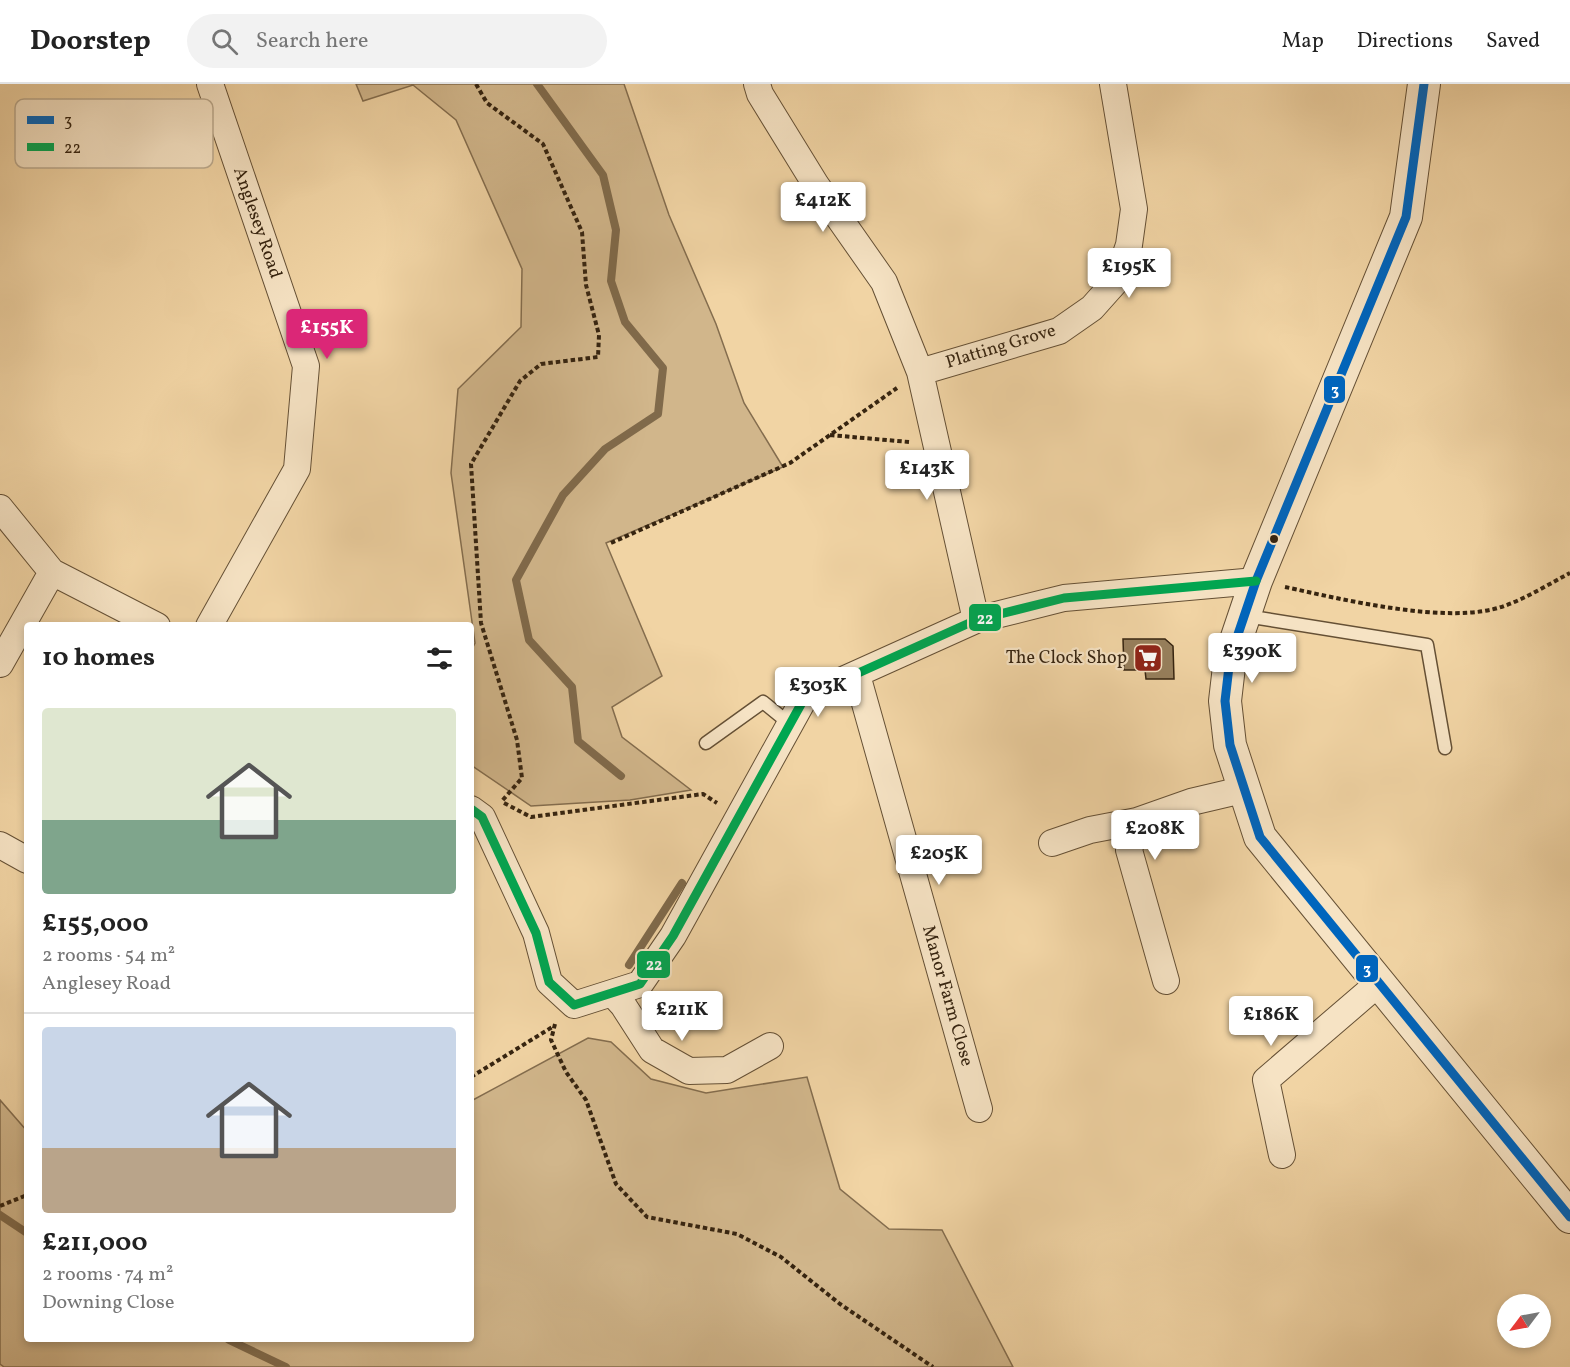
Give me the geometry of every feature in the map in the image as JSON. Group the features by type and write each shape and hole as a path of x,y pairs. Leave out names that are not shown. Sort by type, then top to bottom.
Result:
{"street":[{"name":"Anglesey Road","path":"210,84 306,366 297,469 211,622"},
{"path":"756,84 816,185 884,282 920,372 976,620"},
{"name":"Platting Grove","path":"920,372 1059,331 1092,308 1117,280 1129,245 1134,209 1113,84"},
{"path":"1424,84 1406,217 1256,581 1230,658 1225,701 1230,745 1242,790 1260,837 1570,1217"},
{"path":"0,508 52,572 149,622"},
{"path":"0,664 52,572"},
{"path":"482,808 536,933 556,988 574,1005 640,984 673,936 805,697 976,620 1065,598 1256,581"},
{"name":"Manor Farm Close","path":"857,675 979,1109"},
{"path":"1052,843 1090,830 1137,821 1191,802 1242,790"},
{"path":"1137,821 1129,850 1166,981"},
{"path":"0,845 24,858"},
{"path":"1282,1155 1266,1080 1380,982"},
{"path":"612,993 623,1005 652,1050 689,1071 727,1070 770,1046"}],"lane":[{"path":"1244,615 1427,645 1445,748"},
{"path":"706,743 763,702 790,724"}],"path":[{"path":"476,84 487,103 543,144 582,232 586,285 598,335 598,357 541,364 520,381 471,465 481,623 517,740 522,778 502,802 482,808"},
{"path":"611,543 790,463 920,372"},
{"path":"830,435 937,445"},
{"path":"1256,581 1369,605 1455,613 1503,607 1570,573"},
{"path":"482,808 502,802 531,817 703,794 738,817"},
{"path":"556,988 555,1026 551,1040 566,1072 586,1100 616,1184 647,1217 736,1234 781,1257 840,1304 933,1367"},
{"path":"474,1075 555,1026"},
{"path":"0,1206 24,1197"}],"shaded area":[{"path":"356,84 624,84 669,215 716,324 744,403 783,467 606,543 662,676 612,707 622,737 691,790 630,800 531,806 474,767 474,622 472,622 451,473 458,389 521,327 522,269 456,120 413,85 363,101"},
{"path":"588,1038 611,1042 651,1079 706,1093 807,1077 840,1189 889,1229 942,1230 1013,1367 4,1367 0,1364 0,1100 24,1128 24,1342 474,1342 474,1099"}],"building":[{"name":"The Clock Shop","path":"1123,639 1165,639 1173,646 1174,679 1146,679 1145,670 1124,670"}],"waterway":[{"path":"537,84 603,175 616,230 611,281 625,322 663,368 658,414 605,449 563,495 516,580 529,640 572,687 578,741 621,776"},
{"path":"629,965 682,883"},
{"path":"0,1215 24,1231"},
{"path":"233,1342 286,1367"}],"transit line":[{"name":"3","path":"1424,84 1406,217 1256,581 1230,658 1225,701 1230,745 1260,837 1570,1217"},
{"name":"22","path":"474,811 482,817 536,933 549,982 574,1005 640,984 673,936 805,697 976,620 1064,598 1256,581"}],"place":[{"name":"The Clock Shop","path":"1148,658"}]}
